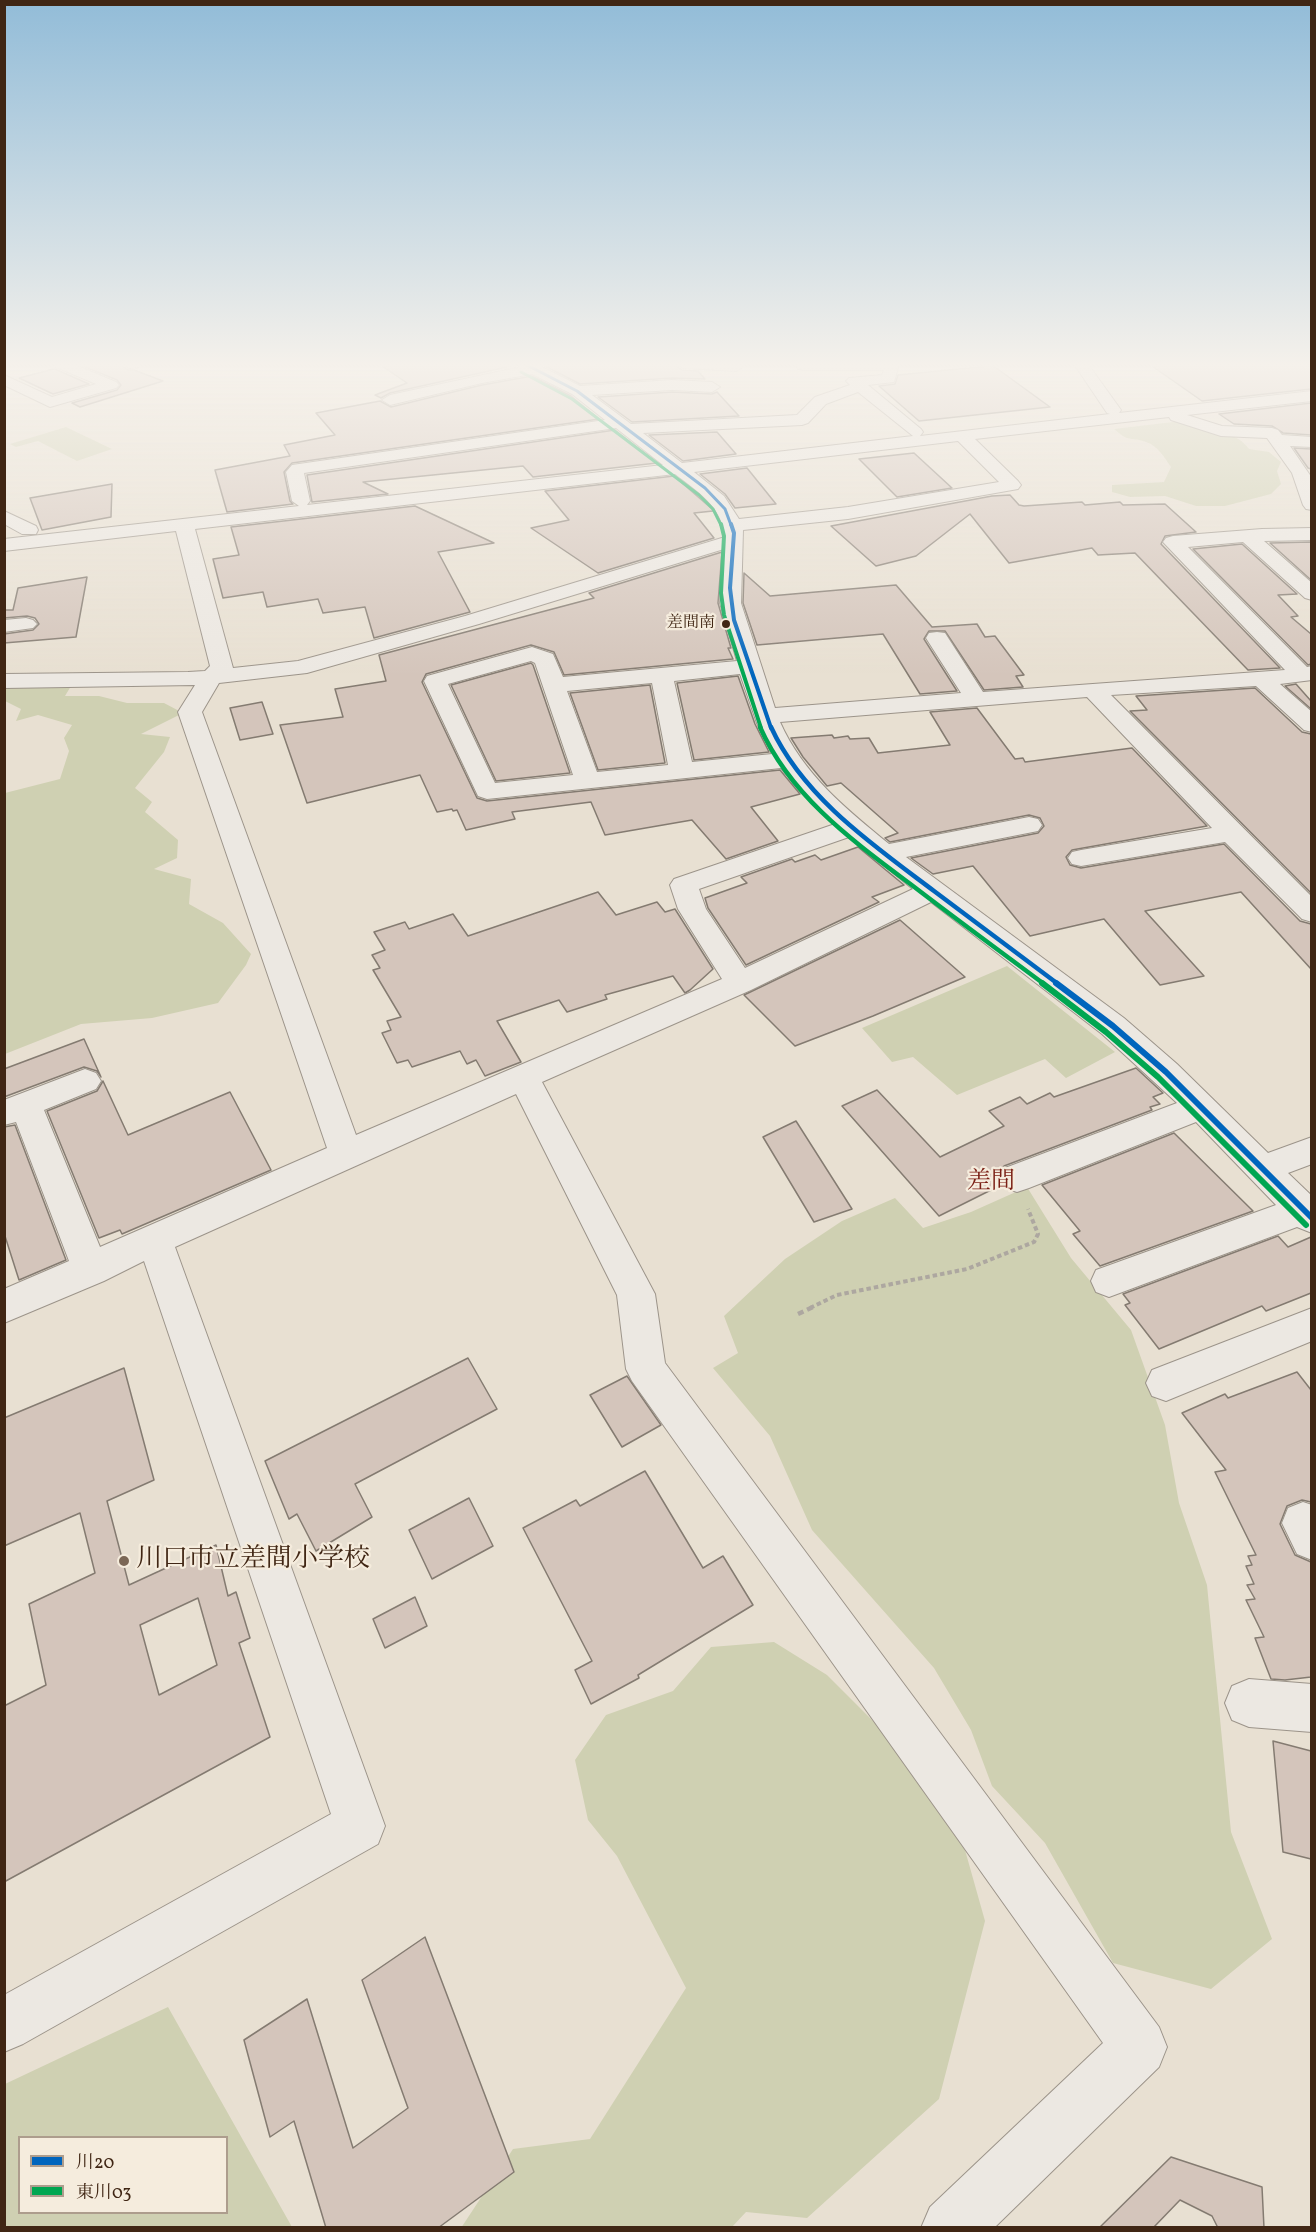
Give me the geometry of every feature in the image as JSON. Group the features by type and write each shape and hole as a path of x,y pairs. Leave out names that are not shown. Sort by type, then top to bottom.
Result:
{"street":[{"path":"301,501 295,472 304,468"},
{"path":"4,533 301,501 510,468"},
{"path":"4,545 638,468"},
{"path":"678,468 713,495 733,532 730,601 749,667 767,716 787,760 853,827 884,853 931,891 1113,1026 1166,1072 1307,1214 1109,1281"},
{"path":"4,681 200,678 299,668 472,620 733,532 1012,485 995,468"},
{"path":"1306,473 1311,505"},
{"path":"4,516 29,530"},
{"path":"184,524 222,668 200,678 190,712 346,1154"},
{"path":"1307,673 1173,542 1311,534"},
{"path":"1247,536 1311,594"},
{"path":"4,626 26,624"},
{"path":"937,638 976,699"},
{"path":"587,780 545,658 532,654 435,681 488,791 787,760"},
{"path":"554,685 749,667"},
{"path":"767,716 1186,682 1262,679 1307,673"},
{"path":"662,675 681,770"},
{"path":"1262,679 1311,725"},
{"path":"1094,691 1311,912"},
{"path":"884,853 1029,825"},
{"path":"740,983 692,909 684,885 853,827"},
{"path":"1081,858 1231,833"},
{"path":"4,1307 346,1154 740,983 931,891"},
{"path":"523,1077 636,1294 646,1369 1139,2047 951,2228"},
{"path":"85,1081 15,1109 91,1270"},
{"path":"1017,1178 1201,1107"},
{"path":"1263,1169 1311,1150"},
{"path":"4,2025 360,1826 155,1241"},
{"path":"1166,1383 1311,1324"},
{"path":"1249,1703 1311,1708"}],"path":[{"path":"798,1314 837,1295 967,1269 1034,1242 1038,1234 1017,1178"}],"green space":[{"path":"1170,468 1278,468 1281,484 1271,494 1225,506 1196,506 1165,496 1130,497 1112,492 1112,485 1164,482"},
{"path":"5,685 71,686 65,696 99,696 127,703 164,703 183,713 141,734 170,737 164,752 135,788 152,802 145,812 178,840 177,858 154,869 191,879 189,904 223,923 251,954 246,965 218,1003 152,1018 81,1024 5,1054 5,793 60,779 69,751 64,738 72,725 38,715 16,721 21,709 5,701"},
{"path":"1007,966 1115,1052 1066,1078 1045,1059 957,1095 913,1057 892,1062 862,1028"},
{"path":"1027,1187 1071,1258 1131,1330 1165,1425 1179,1503 1207,1585 1231,1832 1272,1939 1211,1989 1113,1963 1045,1843 992,1786 971,1730 934,1668 812,1530 770,1436 713,1368 738,1353 724,1316 785,1259 842,1221 895,1198 923,1228 971,1212"},
{"path":"774,1642 827,1675 879,1727 965,1850 985,1921 939,2099 807,2218 746,2212 732,2227 461,2228 513,2149 590,2139 686,1988 617,1856 588,1820 575,1760 606,1715 673,1691 711,1647"},
{"path":"168,2007 292,2227 5,2227 5,2084"}],"building":[{"path":"287,468 284,472 290,501 293,504 227,512 215,470"},
{"path":"354,468 501,468 363,482 388,494 312,502 307,475"},
{"path":"525,468 611,468 533,477"},
{"path":"747,468 776,504 735,508 725,494 700,474"},
{"path":"868,468 930,468 952,488 897,497"},
{"path":"674,476 712,509 713,511 694,513 714,538 598,573 531,528 569,520 545,491"},
{"path":"112,484 111,517 42,530 30,498"},
{"path":"1010,495 1019,505 1024,506 1082,502 1085,505 1120,502 1123,505 1165,504 1196,532 1165,536 1161,544 1280,668 1248,670 1135,553 1098,555 1092,548 1009,563 970,514 916,556 876,566 831,526 992,496"},
{"path":"415,506 494,543 438,552 470,612 374,638 365,607 323,613 318,599 267,607 263,592 223,598 213,559 239,555 231,527"},
{"path":"1311,542 1311,580 1270,543"},
{"path":"1242,544 1297,594 1278,595 1298,616 1291,617 1311,634 1311,664 1308,665 1193,549"},
{"path":"722,552 718,603 731,648 728,648 733,659 564,675 554,652 531,645 426,674 422,682 477,798 487,801 780,770 800,794 751,807 778,841 726,859 692,820 605,835 591,802 512,812 515,819 466,830 457,810 437,812 420,775 307,803 280,725 343,717 335,689 386,681 379,655 594,598 589,593"},
{"path":"744,573 770,596 896,585 932,627 977,624 985,637 995,636 1024,675 1016,676 1023,687 984,690 945,631 929,631 924,639 957,691 920,694 883,634 757,645 743,603"},
{"path":"87,577 76,637 4,643 4,634 33,630 39,624 35,618 27,616 4,618 4,610 13,610 18,588"},
{"path":"531,663 570,773 496,781 451,685"},
{"path":"738,676 755,724 769,752 694,760 677,683"},
{"path":"1296,684 1311,701 1311,709 1285,686"},
{"path":"650,685 665,763 598,770 570,693"},
{"path":"1255,688 1302,732 1311,734 1311,893 1130,711 1147,710 1136,696"},
{"path":"262,702 273,734 240,740 230,708"},
{"path":"977,708 1015,759 1023,758 1025,762 1132,748 1207,826 1072,850 1066,857 1070,865 1081,868 1224,844 1300,921 1311,924 1311,969 1241,892 1145,911 1204,976 1160,985 1104,919 1030,936 973,866 933,874 911,858 1038,833 1044,826 1040,818 1029,815 890,842 885,838 898,833 841,783 827,786 791,738 832,735 834,738 848,736 850,739 869,738 878,753 950,745 930,712"},
{"path":"858,847 904,885 872,897 879,902 746,965 708,908 705,898 747,883 741,877 792,859 795,862 815,855 821,860"},
{"path":"598,892 616,915 657,902 665,912 675,909 713,969 685,993 673,976 605,995 607,999 567,1012 559,1000 497,1021 521,1062 485,1076 476,1060 467,1064 460,1051 412,1067 408,1060 397,1063 382,1033 391,1030 387,1021 401,1017 373,970 380,968 372,955 385,950 374,932 405,922 409,929 453,914 468,936"},
{"path":"900,920 965,977 795,1046 744,995"},
{"path":"84,1039 101,1077 97,1071 84,1067 4,1097 4,1069"},
{"path":"1136,1068 1163,1093 1153,1097 1160,1104 1150,1107 1152,1110 1004,1166 998,1177 1001,1185 939,1216 842,1106 877,1090 940,1157 1004,1126 989,1111 1020,1097 1027,1104 1050,1093 1054,1097"},
{"path":"103,1081 128,1135 230,1092 271,1170 122,1234 120,1230 99,1238 47,1111 97,1091"},
{"path":"796,1121 852,1209 814,1222 763,1137"},
{"path":"15,1125 66,1260 19,1280 4,1233 4,1127"},
{"path":"1174,1133 1253,1211 1100,1266 1073,1234 1080,1231 1042,1185"},
{"path":"1278,1236 1288,1247 1311,1237 1311,1293 1266,1311 1262,1306 1159,1349 1125,1305 1130,1303 1123,1294"},
{"path":"468,1358 497,1409 355,1484 372,1517 316,1551 297,1514 289,1519 265,1461"},
{"path":"124,1368 154,1480 107,1501 129,1585 216,1545 228,1596 236,1592 250,1638 239,1643 270,1737 4,1882 4,1706 46,1685 29,1604 95,1573 80,1513 4,1546 4,1418","holes":["198,1598 217,1665 159,1695 140,1625"]},
{"path":"1297,1372 1311,1390 1311,1502 1302,1500 1287,1506 1280,1524 1295,1555 1311,1562 1311,1677 1285,1680 1271,1679 1255,1638 1264,1637 1246,1600 1255,1599 1247,1585 1254,1584 1246,1566 1252,1565 1248,1556 1256,1555 1215,1472 1226,1470 1182,1413 1225,1394 1228,1398"},
{"path":"627,1376 661,1425 622,1447 590,1395"},
{"path":"645,1471 703,1568 723,1556 753,1605 638,1675 639,1678 591,1704 575,1670 592,1661 523,1528 576,1500 580,1506"},
{"path":"469,1498 493,1546 432,1579 409,1530"},
{"path":"415,1597 427,1626 385,1648 373,1619"},
{"path":"1273,1741 1311,1751 1311,1859 1283,1852"},
{"path":"425,1937 514,2172 438,2228 326,2228 294,2121 270,2137 244,2040 307,1999 353,2148 408,2108 362,1980"},
{"path":"1171,2157 1262,2187 1264,2228 1218,2228 1212,2216 1180,2200 1153,2228 1099,2228"}],"transit line":[{"name":"東川03","path":"663,468 699,495 713,509 721,523 724,536 721,593 724,615 748,693 765,737 793,782 824,815 860,846 1133,1054 1184,1101 1306,1225"},
{"name":"川20","path":"679,468 705,488 725,509 734,533 730,588 734,620 769,723 781,749 800,776 884,853 1113,1026 1166,1072 1312,1218"}],"place":[{"name":"差間南","path":"726,624"},
{"name":"川口市立差間小学校","path":"124,1561"}],"district":[{"name":"差間","path":"991,1184"}]}
